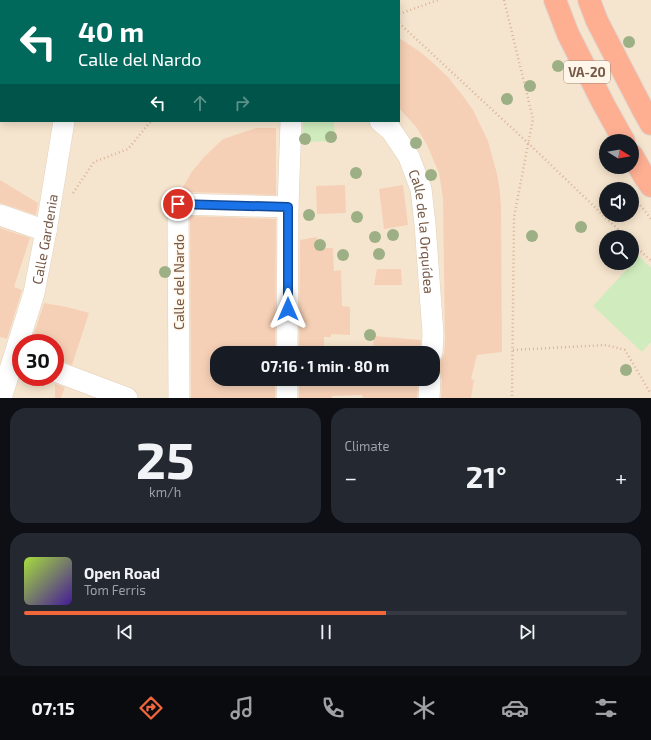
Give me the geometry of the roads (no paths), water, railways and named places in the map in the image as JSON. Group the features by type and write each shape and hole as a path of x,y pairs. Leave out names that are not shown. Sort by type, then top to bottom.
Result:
{"highway":[{"name":"VA-20","path":"555,0 568,34 620,134"},
{"name":"VA-20","path":"589,0 597,21 651,124"},
{"path":"638,174 644,193"}],"street":[{"name":"Calle Gardenia","path":"19,334 34,292 46,231 64,122"},
{"path":"288,346 288,207 291,122"},
{"name":"Calle de la Orquídea","path":"381,122 392,130 409,157 421,189 433,334 432,346"},
{"name":"Calle del Nardo","path":"179,398 178,204 288,207"},
{"path":"0,215 46,231"},
{"name":"Calle Gardenia","path":"2,398 12,355"},
{"path":"64,374 127,398"},
{"path":"287,386 287,398"},
{"path":"429,398 430,386"}]}
